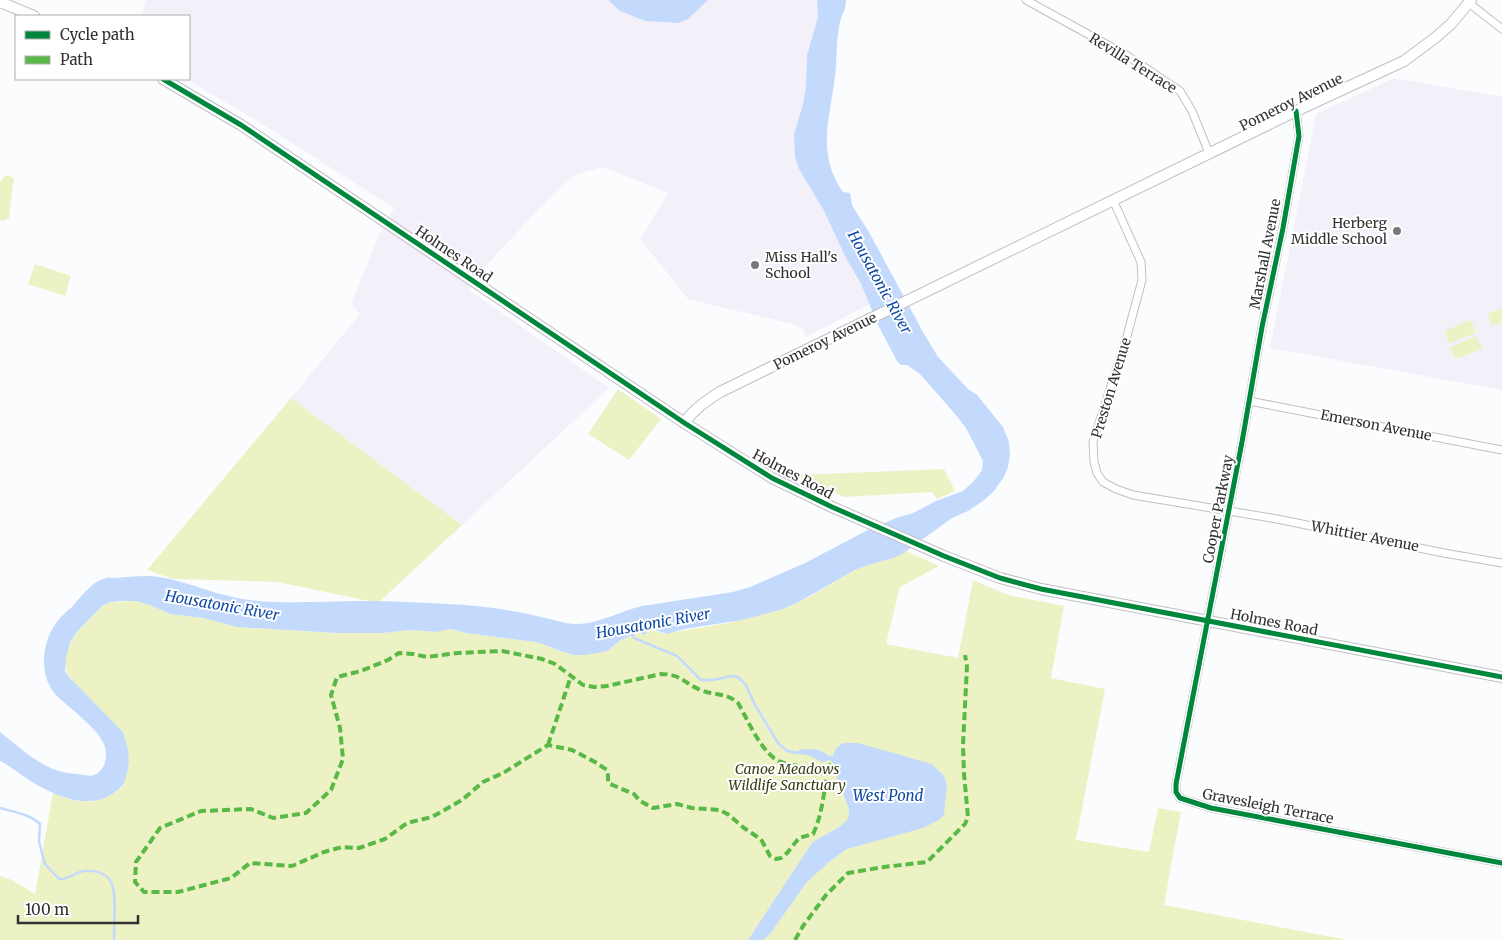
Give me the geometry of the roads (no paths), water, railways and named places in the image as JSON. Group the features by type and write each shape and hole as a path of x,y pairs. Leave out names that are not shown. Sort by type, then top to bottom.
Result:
{"street":[{"name":"Revilla Terrace","path":"1026,0 1126,55 1180,91 1192,112 1210,153"},
{"name":"Pomeroy Avenue","path":"684,423 699,406 720,392 1296,111 1404,61 1451,24 1470,1"},
{"path":"1470,1 1502,29"},
{"path":"0,2 32,15"},
{"name":"Holmes Road","path":"165,80 241,125 684,423 780,482 832,507 1000,578 1041,589 1502,677"},
{"name":"Marshall Avenue","path":"1249,401 1299,136 1296,111"},
{"name":"Preston Avenue","path":"1114,200 1142,262 1142,280 1127,336 1093,442 1096,474 1103,482 1133,495 1228,511"},
{"name":"Emerson Avenue","path":"1249,401 1502,450"},
{"name":"Cooper Parkway","path":"1208,620 1249,401"},
{"name":"Whittier Avenue","path":"1228,511 1360,535 1444,553 1502,562"},
{"name":"Gravesleigh Terrace","path":"1208,620 1176,784 1176,792 1180,798 1211,808 1502,863"}],"water":[{"path":"608,0 708,0 688,19 679,23 645,21 620,11"},
{"name":"Housatonic River","path":"817,0 846,0 837,42 835,76 827,136 827,149 835,178 843,192 850,193 852,205 938,357 968,389 977,395 1003,427 1009,442 1010,455 1004,477 994,491 983,501 968,511 952,518 901,555 855,570 797,603 780,610 742,620 684,629 667,634 649,629 645,635 637,632 619,641 608,651 586,655 573,655 536,642 466,633 451,629 436,632 410,630 383,633 336,633 237,627 203,618 170,614 135,601 110,602 101,607 76,633 70,643 65,670 68,676 123,732 129,759 123,785 110,795 98,800 74,800 37,785 0,761 0,732 34,758 48,767 59,771 92,776 97,774 103,767 106,754 102,741 92,727 52,690 45,671 44,661 47,641 58,621 91,586 106,578 159,577 183,582 231,597 258,601 387,601 465,605 513,611 567,623 585,623 601,620 642,606 733,592 750,587 805,563 866,531 963,491 974,481 982,470 983,461 966,428 920,374 907,365 901,365 897,361 879,327 860,282 847,260 824,211 799,169 795,157 794,134 806,86 807,55 818,17"},
{"name":"West Pond","path":"843,743 858,743 932,764 944,776 947,784 944,815 939,820 923,828 847,849 830,861 807,882 770,934 763,940 748,940 812,843 840,826 849,816 849,809 833,763 829,760 821,762 808,755 793,754 793,752 812,749 833,756 836,748"}],"waterway":[{"name":"Housatonic River","path":"631,632 634,638 677,656 701,680 713,680 731,676 738,677 746,685 754,703 778,743 787,751 793,752"},
{"path":"0,808 26,816 40,824 39,842 45,864 59,879 88,871 99,872 109,879 114,894 114,940"}],"place":[{"name":"Herberg Middle School","path":"1397,231"},
{"name":"Miss Hall's School","path":"755,265"}],"park label":[{"name":"Canoe Meadows Wildlife Sanctuary","path":"787,778"}]}
